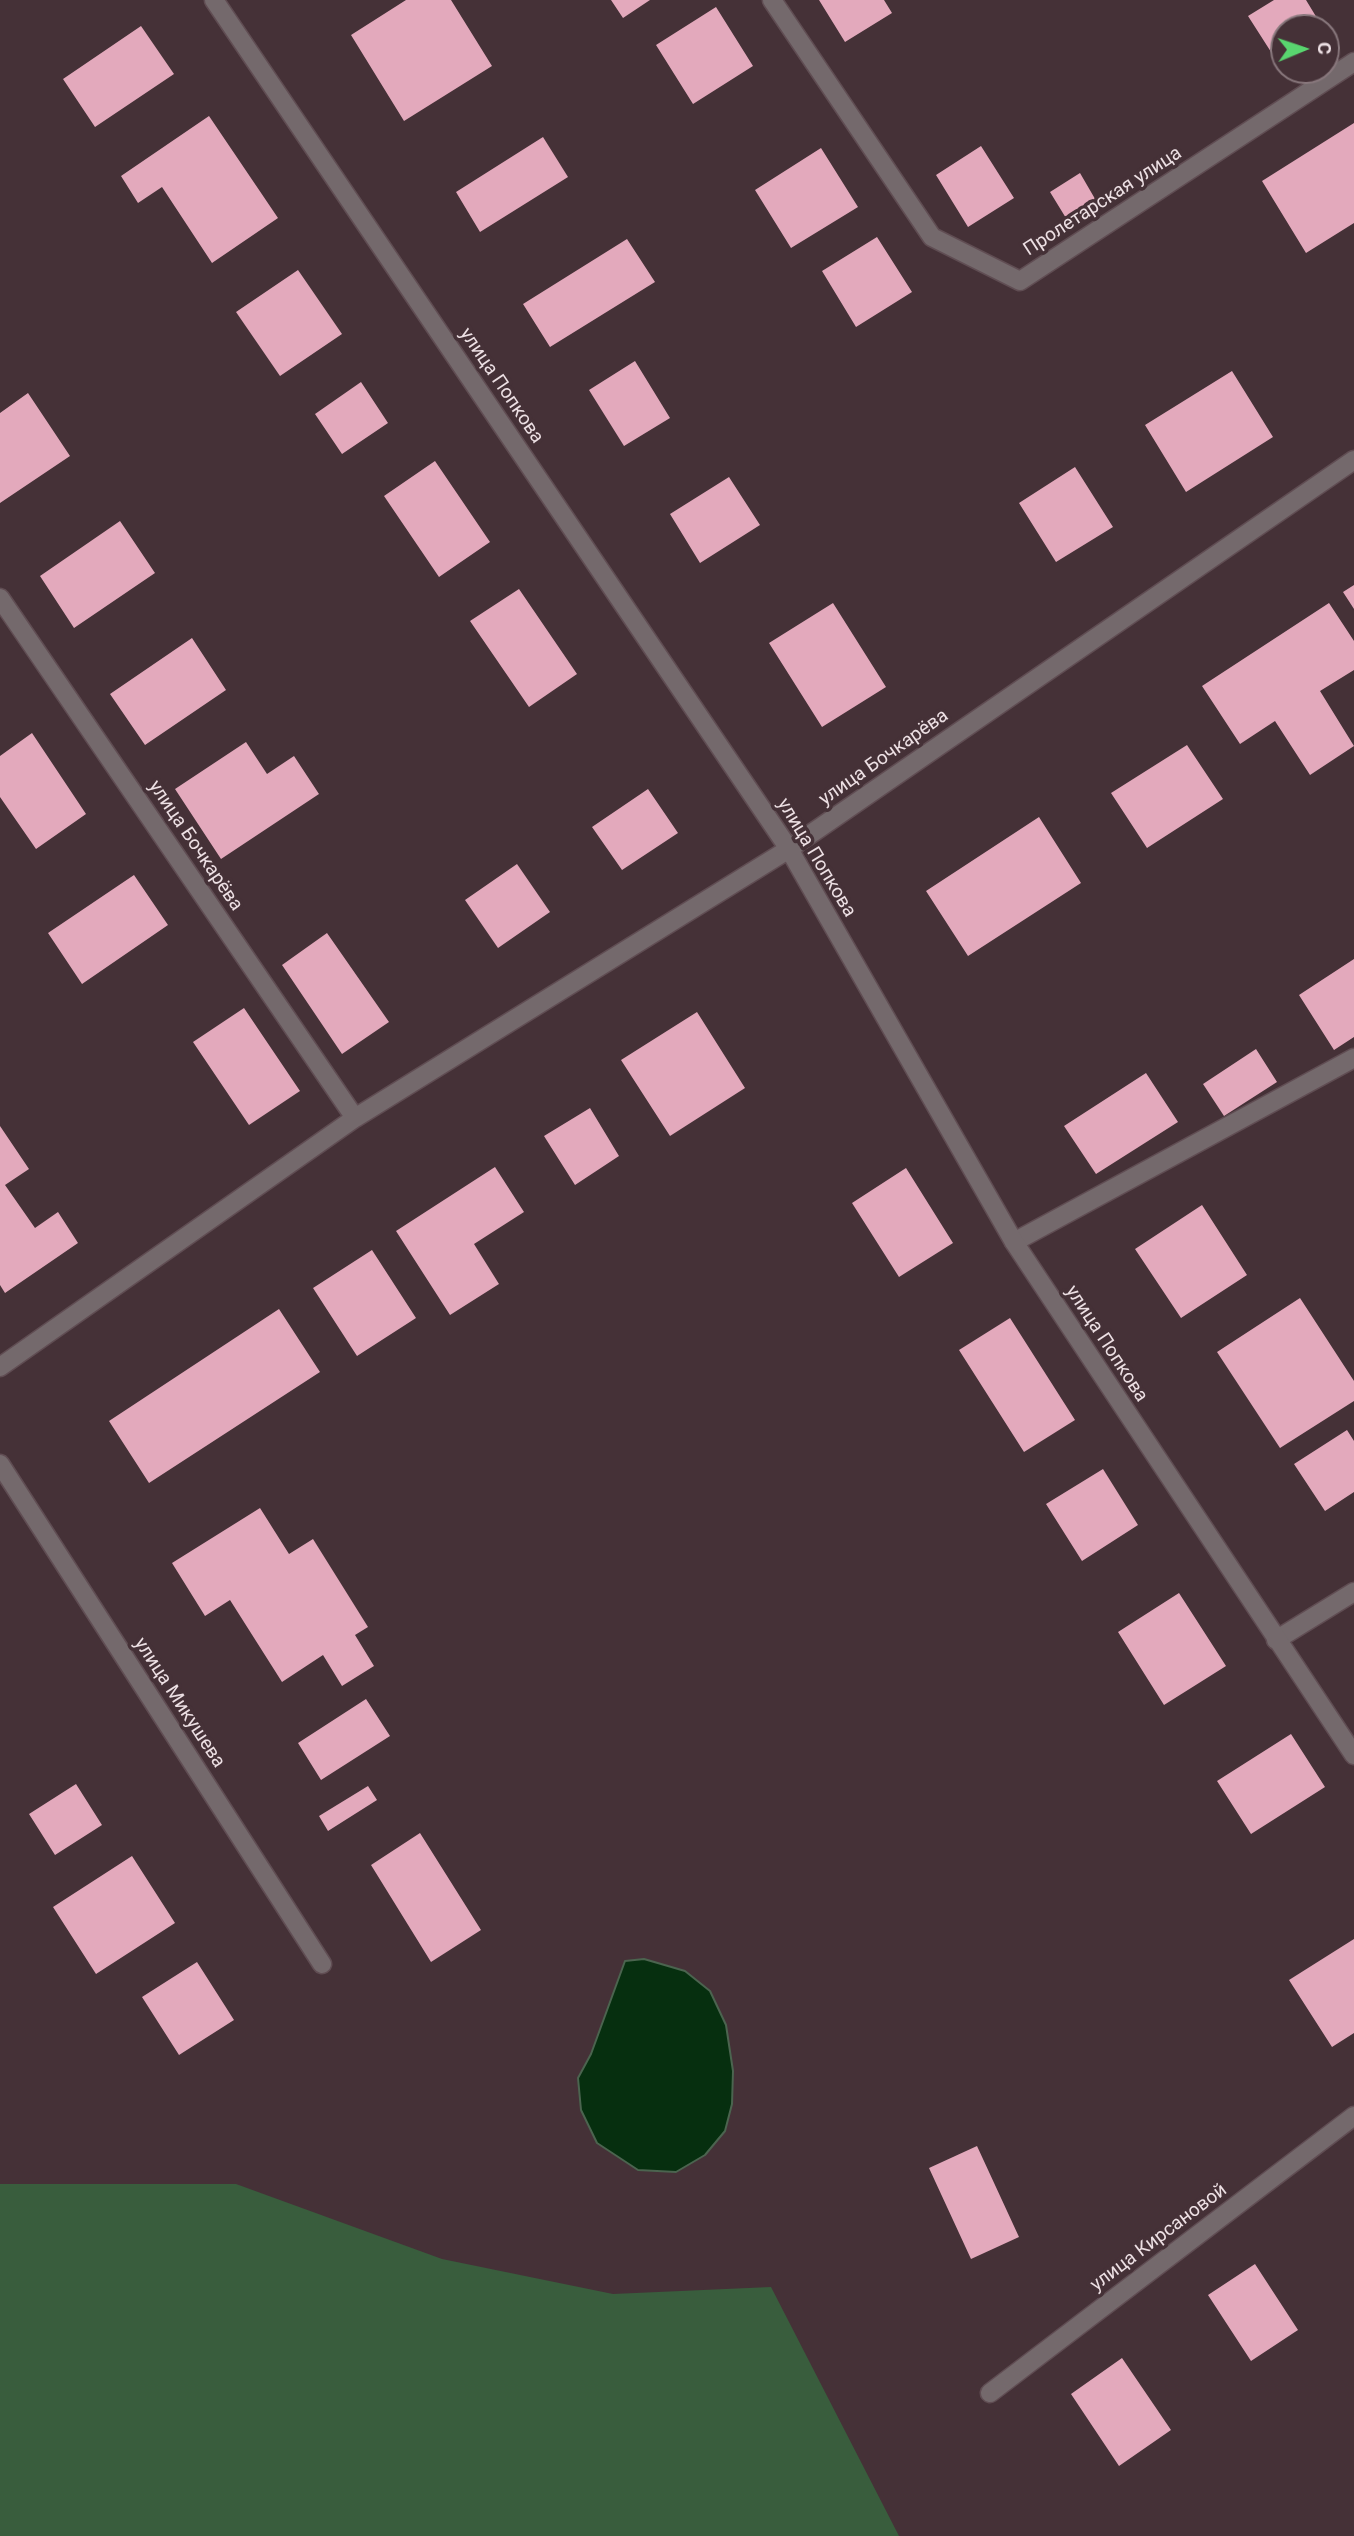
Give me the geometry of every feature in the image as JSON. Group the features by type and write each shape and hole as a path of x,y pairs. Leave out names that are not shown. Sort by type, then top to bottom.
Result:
{"street":[{"name":"улица Попкова","path":"214,0 789,849 1014,1242 1354,1755"},
{"name":"Пролетарская улица","path":"772,0 932,237 1020,281 1354,62"},
{"name":"улица Бочкарёва","path":"0,1367 355,1118 789,849 1354,460"},
{"name":"улица Бочкарёва","path":"0,598 355,1118"},
{"path":"1014,1242 1354,1058"},
{"name":"улица Микушева","path":"0,1464 322,1964"},
{"path":"1276,1640 1354,1592"},
{"name":"улица Кирсановой","path":"990,2393 1354,2116"}],"shaded area":[{"path":"644,1959 685,1971 710,1991 726,2025 733,2071 732,2104 725,2131 705,2155 676,2172 638,2170 597,2143 581,2110 578,2078 591,2054 625,1961"},
{"path":"0,2184 236,2184 442,2259 613,2294 771,2287 899,2536 0,2536"}],"building":[{"path":"406,0 451,0 492,66 404,121 351,35"},
{"path":"611,0 650,0 623,18"},
{"path":"819,0 884,0 892,13 845,42"},
{"path":"1274,0 1306,0 1314,14 1270,14 1270,50 1248,16"},
{"path":"716,7 753,66 693,104 656,45"},
{"path":"141,26 174,74 95,127 63,79"},
{"path":"209,116 278,218 212,263 162,187 138,203 121,176"},
{"path":"1354,123 1354,223 1306,253 1262,181"},
{"path":"543,137 568,177 480,232 456,192"},
{"path":"981,146 1014,198 968,227 936,175"},
{"path":"821,148 858,207 791,248 755,190"},
{"path":"1080,173 1098,204 1069,223 1050,192"},
{"path":"877,237 912,292 856,327 822,271"},
{"path":"627,239 655,282 550,347 523,304"},
{"path":"298,270 342,334 280,376 236,312"},
{"path":"635,361 670,418 624,446 589,390"},
{"path":"1232,371 1273,437 1186,492 1145,425"},
{"path":"361,382 388,423 342,454 315,414"},
{"path":"28,393 70,456 0,503 0,413"},
{"path":"435,461 490,542 439,577 384,496"},
{"path":"1075,467 1113,527 1056,562 1019,503"},
{"path":"729,477 760,525 700,563 670,514"},
{"path":"120,521 155,573 74,628 40,576"},
{"path":"1354,585 1354,609 1343,592"},
{"path":"519,589 577,674 529,707 470,621"},
{"path":"833,603 886,687 822,727 769,643"},
{"path":"1329,603 1354,641 1354,670 1320,691 1354,746 1310,775 1275,721 1240,744 1202,686"},
{"path":"192,638 226,690 145,745 110,694"},
{"path":"32,733 86,814 36,849 0,797 0,756"},
{"path":"246,742 267,774 294,756 319,794 221,859 175,789"},
{"path":"1187,745 1223,799 1147,848 1111,793"},
{"path":"648,789 678,833 622,870 592,827"},
{"path":"1039,817 1081,883 968,956 926,891"},
{"path":"517,864 550,912 498,948 465,900"},
{"path":"134,875 168,925 82,984 48,933"},
{"path":"327,933 389,1022 342,1054 282,965"},
{"path":"1354,959 1354,1037 1334,1050 1299,995"},
{"path":"244,1008 300,1091 249,1125 193,1042"},
{"path":"697,1012 745,1088 670,1136 621,1060"},
{"path":"1256,1049 1277,1082 1224,1116 1203,1084"},
{"path":"1146,1073 1178,1122 1096,1174 1064,1126"},
{"path":"590,1108 619,1156 575,1185 544,1136"},
{"path":"0,1126 29,1169 5,1185 35,1228 58,1212 78,1243 5,1293 0,1285"},
{"path":"495,1167 524,1212 474,1244 499,1284 450,1315 396,1231"},
{"path":"906,1168 953,1243 899,1277 852,1203"},
{"path":"1202,1205 1247,1275 1181,1318 1135,1249"},
{"path":"372,1250 416,1318 357,1356 313,1288"},
{"path":"1300,1298 1354,1381 1354,1401 1280,1448 1217,1352"},
{"path":"279,1309 320,1372 149,1483 109,1421"},
{"path":"1010,1318 1075,1420 1024,1452 959,1350"},
{"path":"1347,1430 1354,1441 1354,1492 1325,1511 1294,1464"},
{"path":"1103,1469 1138,1525 1082,1561 1046,1504"},
{"path":"260,1508 289,1554 313,1539 368,1627 355,1635 374,1666 342,1686 323,1655 282,1682 230,1600 205,1616 172,1563"},
{"path":"1179,1593 1226,1666 1164,1705 1118,1632"},
{"path":"366,1699 390,1736 321,1780 298,1743"},
{"path":"1291,1734 1325,1787 1251,1834 1217,1781"},
{"path":"76,1784 102,1825 55,1855 29,1814"},
{"path":"368,1786 377,1800 328,1831 319,1816"},
{"path":"420,1833 481,1930 431,1962 371,1865"},
{"path":"132,1856 175,1923 96,1974 53,1907"},
{"path":"1354,1939 1354,2033 1332,2047 1289,1980"},
{"path":"197,1962 234,2020 179,2055 142,1997"},
{"path":"977,2146 1019,2237 971,2259 929,2168"},
{"path":"1255,2264 1298,2330 1251,2361 1208,2295"},
{"path":"1122,2358 1171,2430 1119,2466 1071,2394"}]}
